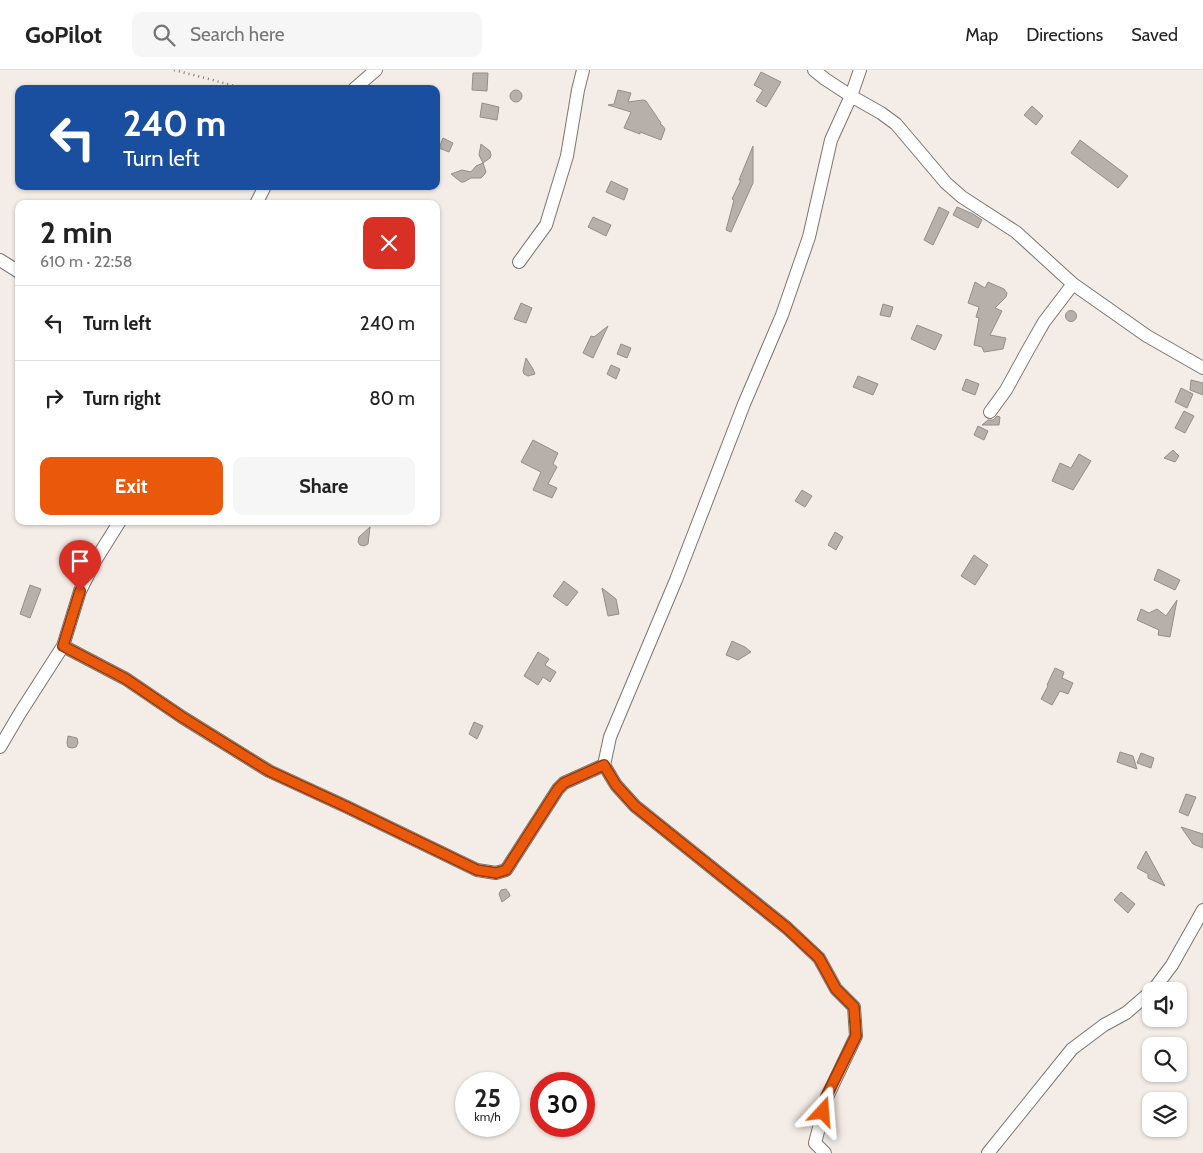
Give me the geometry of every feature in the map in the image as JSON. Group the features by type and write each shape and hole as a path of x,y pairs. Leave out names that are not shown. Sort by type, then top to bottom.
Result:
{"street":[{"path":"359,85 376,70"},
{"path":"519,262 546,226 567,156 578,90 584,70"},
{"path":"814,70 896,124 946,183 962,197 1016,232 1073,284 1147,336 1203,368"},
{"path":"825,1153 815,1143 826,1097 856,1036 854,1007 836,989 819,958 787,928 635,806 616,785 604,765 610,737 676,580 744,404 782,315 809,236 831,140 851,96 860,70"},
{"path":"0,260 15,269"},
{"path":"990,412 1006,390 1044,322 1073,284"},
{"path":"0,747 63,646 80,591 95,561 118,525"},
{"path":"63,646 126,679 182,717 269,771 477,870 496,873 506,870 558,789 564,783 604,765"},
{"path":"988,1153 1072,1049 1104,1025 1126,1013 1154,989 1172,964 1203,910"}],"path":[{"path":"174,70 232,85"}],"building":[{"path":"761,72 781,82 766,107 756,101 763,90 754,85"},
{"path":"473,73 488,73 487,91 472,90"},
{"path":"516,90 522,96 516,102 510,96"},
{"path":"618,90 631,93 628,102 646,101 665,129 661,140 624,128 631,112 608,105 614,104"},
{"path":"482,103 499,107 497,120 480,117"},
{"path":"1032,106 1043,116 1036,125 1024,115"},
{"path":"443,138 453,143 449,152 440,148"},
{"path":"1080,140 1128,176 1118,188 1071,153"},
{"path":"481,144 490,151 491,155 483,163 479,155"},
{"path":"753,146 753,183 731,232 726,230 734,200 732,199"},
{"path":"483,163 486,172 481,178 471,178 461,182 451,174 462,170 471,172 476,166"},
{"path":"611,181 628,189 624,200 606,192"},
{"path":"939,207 949,212 933,245 924,240"},
{"path":"957,207 982,220 978,228 953,215"},
{"path":"593,217 611,225 606,236 588,227"},
{"path":"975,282 985,288 988,282 1004,289 1007,293 1006,297 995,308 1002,311 990,335 1006,338 1003,349 984,352 982,347 974,345 979,318 976,317 979,307 968,303"},
{"path":"521,303 532,308 526,323 514,319"},
{"path":"883,304 893,307 890,317 880,315"},
{"path":"1071,310 1077,316 1071,322 1065,316"},
{"path":"917,325 942,335 935,350 911,339"},
{"path":"608,326 593,358 583,353 591,336 594,337"},
{"path":"621,344 631,348 627,358 617,354"},
{"path":"526,358 535,374 528,376 524,374"},
{"path":"611,365 620,369 616,379 607,374"},
{"path":"858,376 878,384 873,395 853,387"},
{"path":"966,379 979,384 975,395 962,390"},
{"path":"1191,380 1203,383 1203,395 1190,390"},
{"path":"1181,388 1193,394 1187,408 1175,402"},
{"path":"1184,411 1194,416 1185,433 1175,428"},
{"path":"997,416 1000,417 999,425 982,425 988,420 993,420"},
{"path":"978,426 988,431 984,440 974,435"},
{"path":"533,440 558,453 553,464 557,467 548,484 557,488 552,498 533,490 541,472 521,462"},
{"path":"1173,450 1179,456 1175,462 1164,458"},
{"path":"1079,454 1091,461 1073,490 1052,481 1060,463 1071,468"},
{"path":"802,490 812,496 805,507 795,501"},
{"path":"370,527 368,544 360,545 358,542 359,537"},
{"path":"835,532 843,537 836,550 828,545"},
{"path":"974,555 988,565 975,585 961,576"},
{"path":"1158,569 1180,580 1175,590 1154,580"},
{"path":"564,581 578,592 567,606 553,596"},
{"path":"30,585 41,589 30,618 20,614"},
{"path":"602,588 616,599 619,614 608,616"},
{"path":"1177,600 1170,637 1158,635 1159,630 1137,620 1141,609 1149,613 1157,609 1166,616"},
{"path":"732,641 751,652 738,660 726,655"},
{"path":"538,652 549,659 545,665 556,672 550,682 543,677 538,685 524,676"},
{"path":"1055,668 1064,672 1062,678 1073,683 1068,694 1060,691 1052,705 1041,699"},
{"path":"474,722 483,726 477,739 469,734"},
{"path":"68,736 77,738 78,743 76,747 68,747"},
{"path":"1120,752 1133,756 1137,769 1117,762"},
{"path":"1141,753 1154,758 1151,768 1137,763"},
{"path":"1186,794 1196,797 1188,816 1179,812"},
{"path":"1181,827 1203,834 1203,848 1193,844"},
{"path":"1146,851 1165,886 1148,878 1148,874 1137,868"},
{"path":"506,889 510,896 502,902 499,894 501,890"},
{"path":"1121,892 1135,904 1128,913 1114,900"}],"route":[{"path":"80,591 63,646 126,679 182,717 269,771 477,870 496,873 506,870 558,789 564,783 604,765 616,785 635,806 787,928 819,958 836,989 854,1007 856,1036 826,1097 823,1112"}]}
